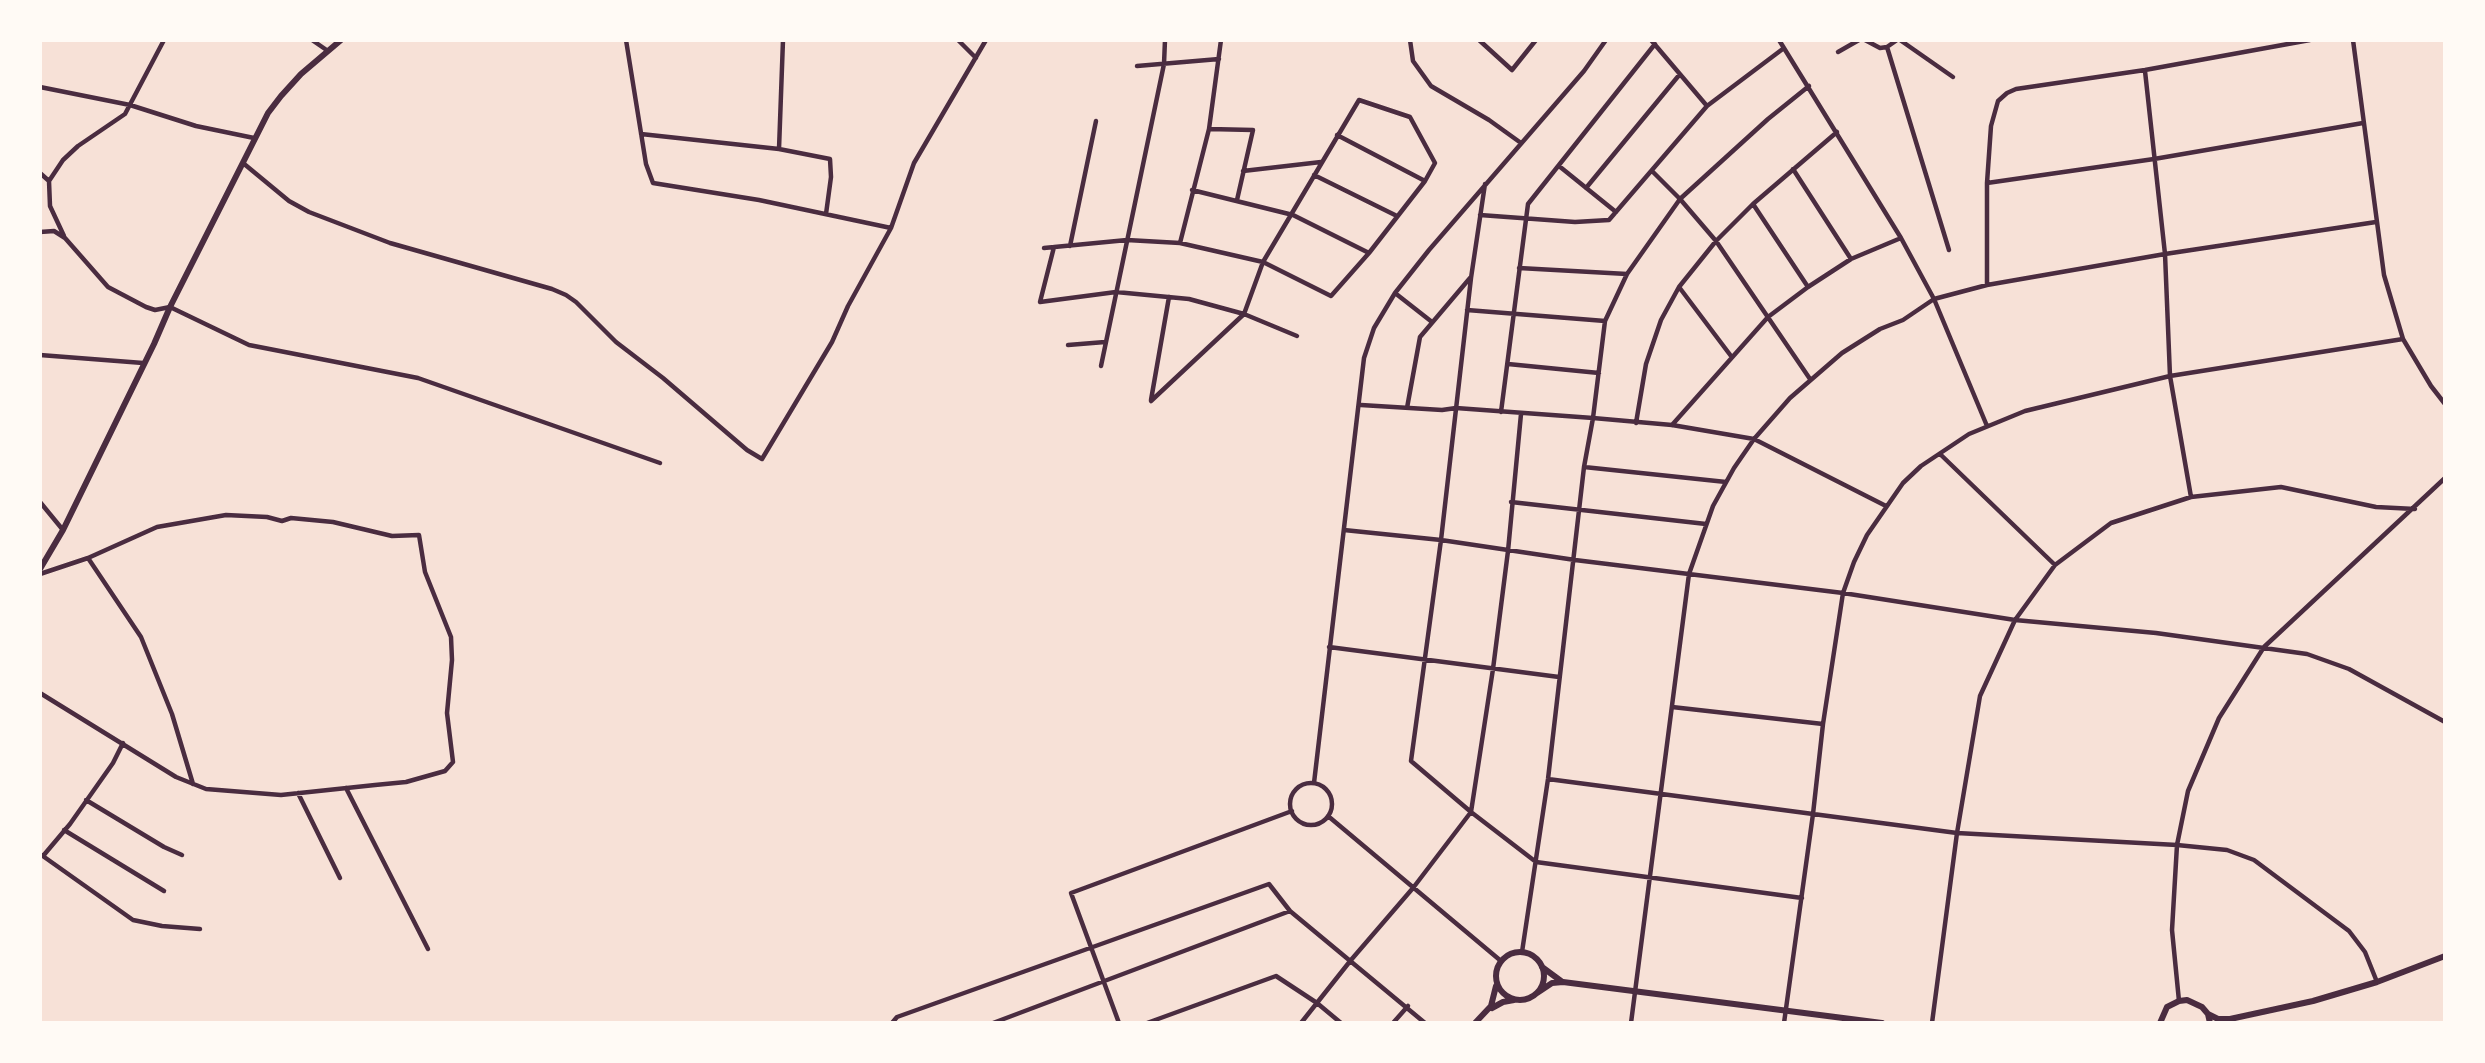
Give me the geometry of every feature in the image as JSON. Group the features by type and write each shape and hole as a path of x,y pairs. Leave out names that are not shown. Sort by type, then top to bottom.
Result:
{"street":[{"path":"164,40 121,118 96,132 70,153 49,181 50,206 65,238 108,287 155,310 170,307 249,345 418,377 660,463"},
{"path":"312,40 328,51"},
{"path":"40,572 254,138 281,96 341,40"},
{"path":"626,40 646,164 653,183 759,200 891,228"},
{"path":"779,149 783,40"},
{"path":"958,40 976,58"},
{"path":"243,163 289,201 309,212 390,243 566,295 615,342 663,378 747,450 762,459 832,342 848,306 891,228 914,163 986,40"},
{"path":"1101,366 1164,64 1165,40"},
{"path":"1180,243 1209,129 1221,40"},
{"path":"1410,40 1413,61 1431,86 1489,120 1521,143"},
{"path":"1480,40 1512,70 1536,40"},
{"path":"1314,783 1361,405 1364,358 1374,328 1395,293 1485,184 1584,71 1606,40"},
{"path":"1779,40 1901,238 1934,299 1987,426"},
{"path":"1838,52 1859,40"},
{"path":"1865,40 1873,46 1887,47 1898,40 1953,77"},
{"path":"1987,285 1987,183 1994,113 1998,101 2007,93 2016,89 2144,70 2311,40"},
{"path":"2353,40 2384,275 2403,339 2445,404"},
{"path":"1501,412 1528,204 1653,42 1707,106"},
{"path":"1887,47 1949,250"},
{"path":"1480,215 1575,222 1609,220 1707,106 1784,48"},
{"path":"1137,66 1219,59"},
{"path":"2144,70 2165,254 2171,376 2191,497"},
{"path":"1586,188 1681,74"},
{"path":"1522,952 1548,779 1584,467 1605,321 1627,274 1680,199 1768,119 1809,86"},
{"path":"40,87 130,106 196,126 254,138"},
{"path":"1044,248 1127,240 1180,243 1263,262 1331,296 1369,253 1425,181 1435,163 1410,117 1359,100 1263,262 1244,314 1151,401 1169,297"},
{"path":"1070,246 1096,121"},
{"path":"1987,183 2154,159 2363,123"},
{"path":"1209,129 1253,130 1237,200"},
{"path":"1636,423 1646,364 1661,320 1679,287 1716,242 1753,204 1837,132"},
{"path":"641,134 779,149 830,159 827,214"},
{"path":"1336,135 1425,181"},
{"path":"1243,171 1321,162"},
{"path":"1559,166 1616,212"},
{"path":"1793,169 1851,259"},
{"path":"1652,171 1716,242 1810,379"},
{"path":"40,173 49,181"},
{"path":"1314,175 1397,216"},
{"path":"1485,184 1411,761 1536,862 1802,898"},
{"path":"1192,190 1290,215 1369,253"},
{"path":"1753,204 1808,287"},
{"path":"1631,1023 1689,575 1706,524 1727,482 1754,439 1810,379 1842,353 1880,329 1903,320 1934,299 1987,285 2165,254 2376,222"},
{"path":"40,232 54,231 65,238"},
{"path":"1672,425 1768,317 1851,259 1901,238"},
{"path":"1054,247 1040,302 1116,292 1189,299 1244,314 1297,336"},
{"path":"1519,268 1627,274"},
{"path":"1407,408 1420,337 1471,278"},
{"path":"1679,287 1731,356"},
{"path":"1395,293 1432,322"},
{"path":"1467,310 1605,321"},
{"path":"1784,1023 1843,593 1867,535 1903,483 1922,466 1969,434 2025,411 2171,376 2403,339"},
{"path":"1068,345 1106,342"},
{"path":"40,355 143,363"},
{"path":"1508,364 1599,373"},
{"path":"1361,405 1442,410 1455,408 1593,418 1672,425 1754,439 1886,506"},
{"path":"1301,1023 1413,888 1471,812 1508,551 1521,414"},
{"path":"1940,453 2055,565"},
{"path":"1584,467 1727,482"},
{"path":"2179,1001 2172,930 2177,845 2188,791 2224,710 2264,647 2415,509 2445,478"},
{"path":"1932,1023 1957,832 1979,696 2015,620 2055,565 2111,523 2191,497 2281,486 2376,507 2415,509"},
{"path":"40,502 63,530"},
{"path":"1511,502 1706,524"},
{"path":"40,572 88,558 157,527 226,515 267,517 282,521 291,518 333,522 392,536 419,535 425,572 451,637 452,660 447,713 453,762 445,771 406,782 281,795 206,789 176,777 40,693"},
{"path":"1344,530 1441,540 1575,560 1843,593 2015,620 2157,633 2264,647 2326,659 2399,695 2445,722"},
{"path":"88,558 141,637 172,714 193,785"},
{"path":"1329,648 1559,677"},
{"path":"1671,707 1823,724"},
{"path":"123,743 113,763 86,800 41,855 133,920 200,929"},
{"path":"1548,779 1957,832 2227,850 2254,860 2349,931 2365,952 2377,982"},
{"path":"1307,783 1314,783 1327,789 1331,796 1331,810 1328,816 1318,823 1305,824 1292,811 1292,797 1295,791 1307,783"},
{"path":"346,788 428,949"},
{"path":"298,793 340,878"},
{"path":"86,800 182,855"},
{"path":"1119,1023 1070,893 1292,811"},
{"path":"1328,816 1501,961"},
{"path":"64,830 164,891"},
{"path":"892,1023 897,1017 1269,884 1290,911 1408,1006 1425,1023"},
{"path":"992,1023 1290,911"},
{"path":"1475,1023 1487,1011 1496,996 1496,975 1501,961 1507,956 1522,952 1529,954 1548,973 1563,982"},
{"path":"2159,1021 2167,1007 2179,1001 2195,1003 2207,1014 2218,1019 2230,1019 2313,1001 2377,982 2445,956"},
{"path":"1537,992 1543,979 1541,965"},
{"path":"1147,1023 1276,976 1317,1003 1341,1023"},
{"path":"1496,982 1503,994 1515,1000"},
{"path":"1487,1011 1503,1002 1527,999 1552,984 1563,982 1882,1023"},
{"path":"1393,1023 1408,1006"},
{"path":"2207,1014 2210,1023"},
{"path":"1170,1015 1173,1023"},
{"path":"2222,1023 2230,1019"}]}
